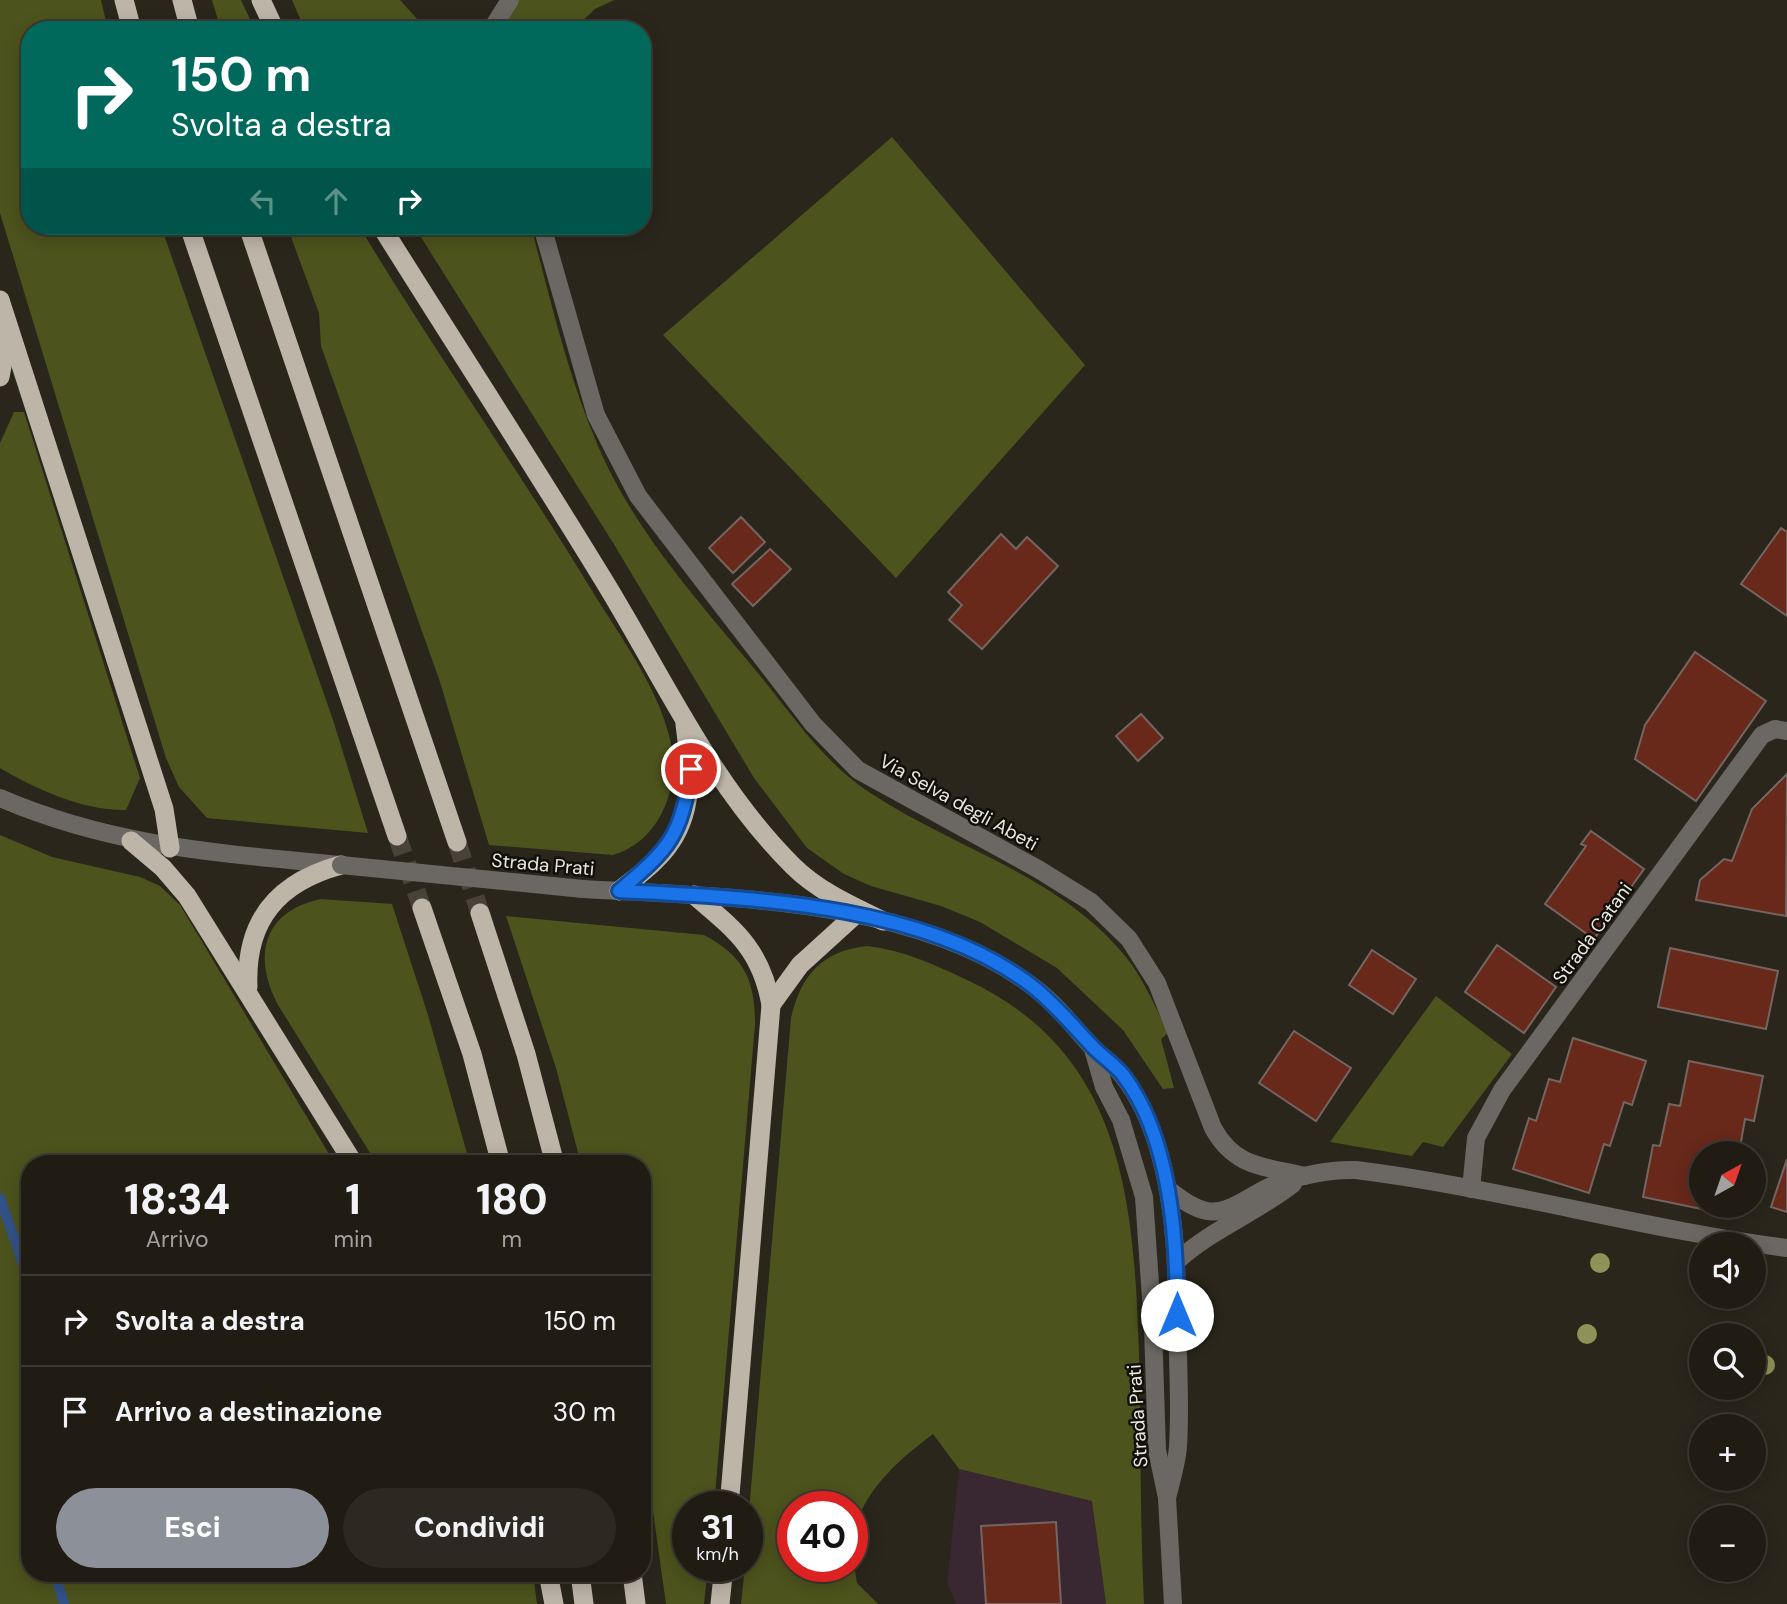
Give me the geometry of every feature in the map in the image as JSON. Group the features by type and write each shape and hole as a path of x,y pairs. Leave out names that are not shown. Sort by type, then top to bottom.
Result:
{"highway":[{"path":"124,0 130,21"},
{"path":"182,0 188,21"},
{"path":"261,0 271,21"},
{"path":"192,235 397,836"},
{"path":"251,235 457,842"},
{"path":"387,235 600,573 684,719 753,818 794,867 837,899 883,921"},
{"path":"0,300 164,809 170,848"},
{"path":"0,377 9,333"},
{"path":"619,891 671,842 686,807 691,769 684,719"},
{"path":"131,841 163,868 187,896 349,1155"},
{"path":"248,990 247,965 251,941 261,919 276,898 317,871 341,865"},
{"path":"694,895 749,944 767,983 771,1005 730,1491"},
{"path":"422,908 471,1054 499,1155"},
{"path":"481,914 526,1054 553,1155"},
{"path":"771,1005 800,965 855,915"},
{"path":"550,1582 554,1604"},
{"path":"581,1582 584,1604"},
{"path":"633,1582 636,1604"},
{"path":"720,1604 722,1582"}],"street":[{"path":"497,21 510,0"},
{"name":"Via Selva degli Abeti","path":"545,235 596,415 638,496 813,724 858,770 1038,869 1091,902 1129,939 1157,984 1213,1128 1224,1146 1247,1163 1304,1176"},
{"name":"Strada Catani","path":"1471,1189 1476,1138 1502,1090 1762,735 1775,729 1787,731"},
{"name":"Strada Prati","path":"0,797 88,830 170,848 583,889 694,895 855,915 937,937 1013,973 1054,1004 1091,1046 1122,1075 1141,1108 1169,1190 1177,1262 1178,1448 1167,1498"},
{"name":"Strada Prati","path":"1091,1046 1104,1087 1121,1120 1144,1197 1153,1327 1157,1450 1167,1498 1173,1604"},
{"path":"1169,1190 1192,1206 1219,1211 1271,1186 1304,1176 1338,1169 1356,1170 1471,1189 1654,1227 1787,1248"},
{"path":"1177,1262 1213,1232 1276,1198 1304,1176"}],"shaded area":[{"path":"959,1469 1092,1501 1106,1604 956,1604 947,1583"}],"green space":[{"path":"0,0 101,0 106,21 21,21 21,235 164,235 333,720 368,833 207,818 179,787 166,758 0,213"},
{"path":"212,0 241,0 251,21 218,21"},
{"path":"292,0 400,0 419,21 301,21"},
{"path":"514,0 614,0 595,9 582,21 500,21"},
{"path":"892,137 1085,365 896,578 663,335"},
{"path":"290,235 365,235 625,642 656,699 670,739 673,757 669,793 664,809 644,838 630,848 613,855 489,845 440,682 321,346 319,313"},
{"path":"420,235 533,235 569,365 598,446 631,509 672,568 800,726 840,770 903,813 1034,881 1094,924 1120,950 1141,979 1168,1033 1161,1039 1174,1088 1163,1089 1123,1030 1057,968 980,922 941,906 871,886 844,874 807,848 754,778 615,546"},
{"path":"14,412 24,412 140,778 126,810 77,803 29,784 0,768 0,443"},
{"path":"0,835 52,857 140,877 160,886 180,905 330,1155 21,1155 21,1582 534,1582 537,1604 0,1604"},
{"path":"321,899 392,904 428,1015 467,1155 371,1155 278,1005 270,987 265,953 268,938 275,925 286,914 301,905"},
{"path":"506,916 704,935 718,943 738,961 744,971 753,994 755,1024 715,1491 672,1491 672,1582 706,1582 704,1604 666,1604 651,1497 651,1155 579,1155 556,1068"},
{"path":"867,946 893,951 967,980 1019,1011 1059,1048 1089,1090 1110,1137 1124,1188 1132,1242 1139,1355 1144,1604 1106,1604 1092,1501 959,1469 933,1434 895,1466 868,1500 868,1491 777,1491 777,1582 857,1582 878,1604 741,1604 743,1582 763,1582 763,1491 751,1491 791,1018 795,1003 808,978 816,968 838,953"},
{"path":"1436,996 1512,1054 1443,1147 1423,1142 1412,1156 1330,1142"}],"building":[{"path":"741,517 765,542 733,573 709,548"},
{"path":"1781,528 1787,532 1787,616 1741,584"},
{"path":"1001,534 1016,549 1027,537 1058,566 982,649 949,620 962,605 948,592"},
{"path":"770,549 791,569 753,606 732,584"},
{"path":"1695,652 1766,701 1696,801 1635,759 1645,725"},
{"path":"1141,714 1163,738 1138,761 1116,736"},
{"path":"1787,774 1786,916 1696,900 1700,880 1724,859 1732,861 1752,809"},
{"path":"1591,831 1644,869 1594,939 1545,904 1586,846 1581,844"},
{"path":"1497,945 1556,987 1524,1033 1465,992"},
{"path":"1670,948 1778,971 1766,1029 1658,1007"},
{"path":"1372,950 1416,979 1393,1014 1349,985"},
{"path":"1294,1031 1351,1068 1316,1121 1259,1083"},
{"path":"1573,1038 1646,1061 1632,1105 1624,1102 1610,1146 1604,1144 1589,1193 1513,1169 1529,1118 1536,1121 1549,1079 1560,1082"},
{"path":"1689,1061 1763,1076 1754,1121 1745,1119 1741,1141 1689,1141 1689,1206 1643,1197 1653,1145 1660,1146 1669,1104 1680,1106"},
{"path":"1787,1159 1787,1212 1771,1207"},
{"path":"1056,1522 1061,1604 986,1604 981,1526"}],"waterway":[{"path":"0,1198 21,1258"},
{"path":"58,1582 64,1604"}],"tunnel":[{"path":"397,836 422,908"},
{"path":"457,842 480,913"}],"route":[{"path":"691,769 686,807 671,842 619,891 772,903 883,921 937,937 985,958 1031,985 1068,1017 1091,1046 1122,1075 1141,1108 1169,1190 1176,1240 1177,1315"}]}
